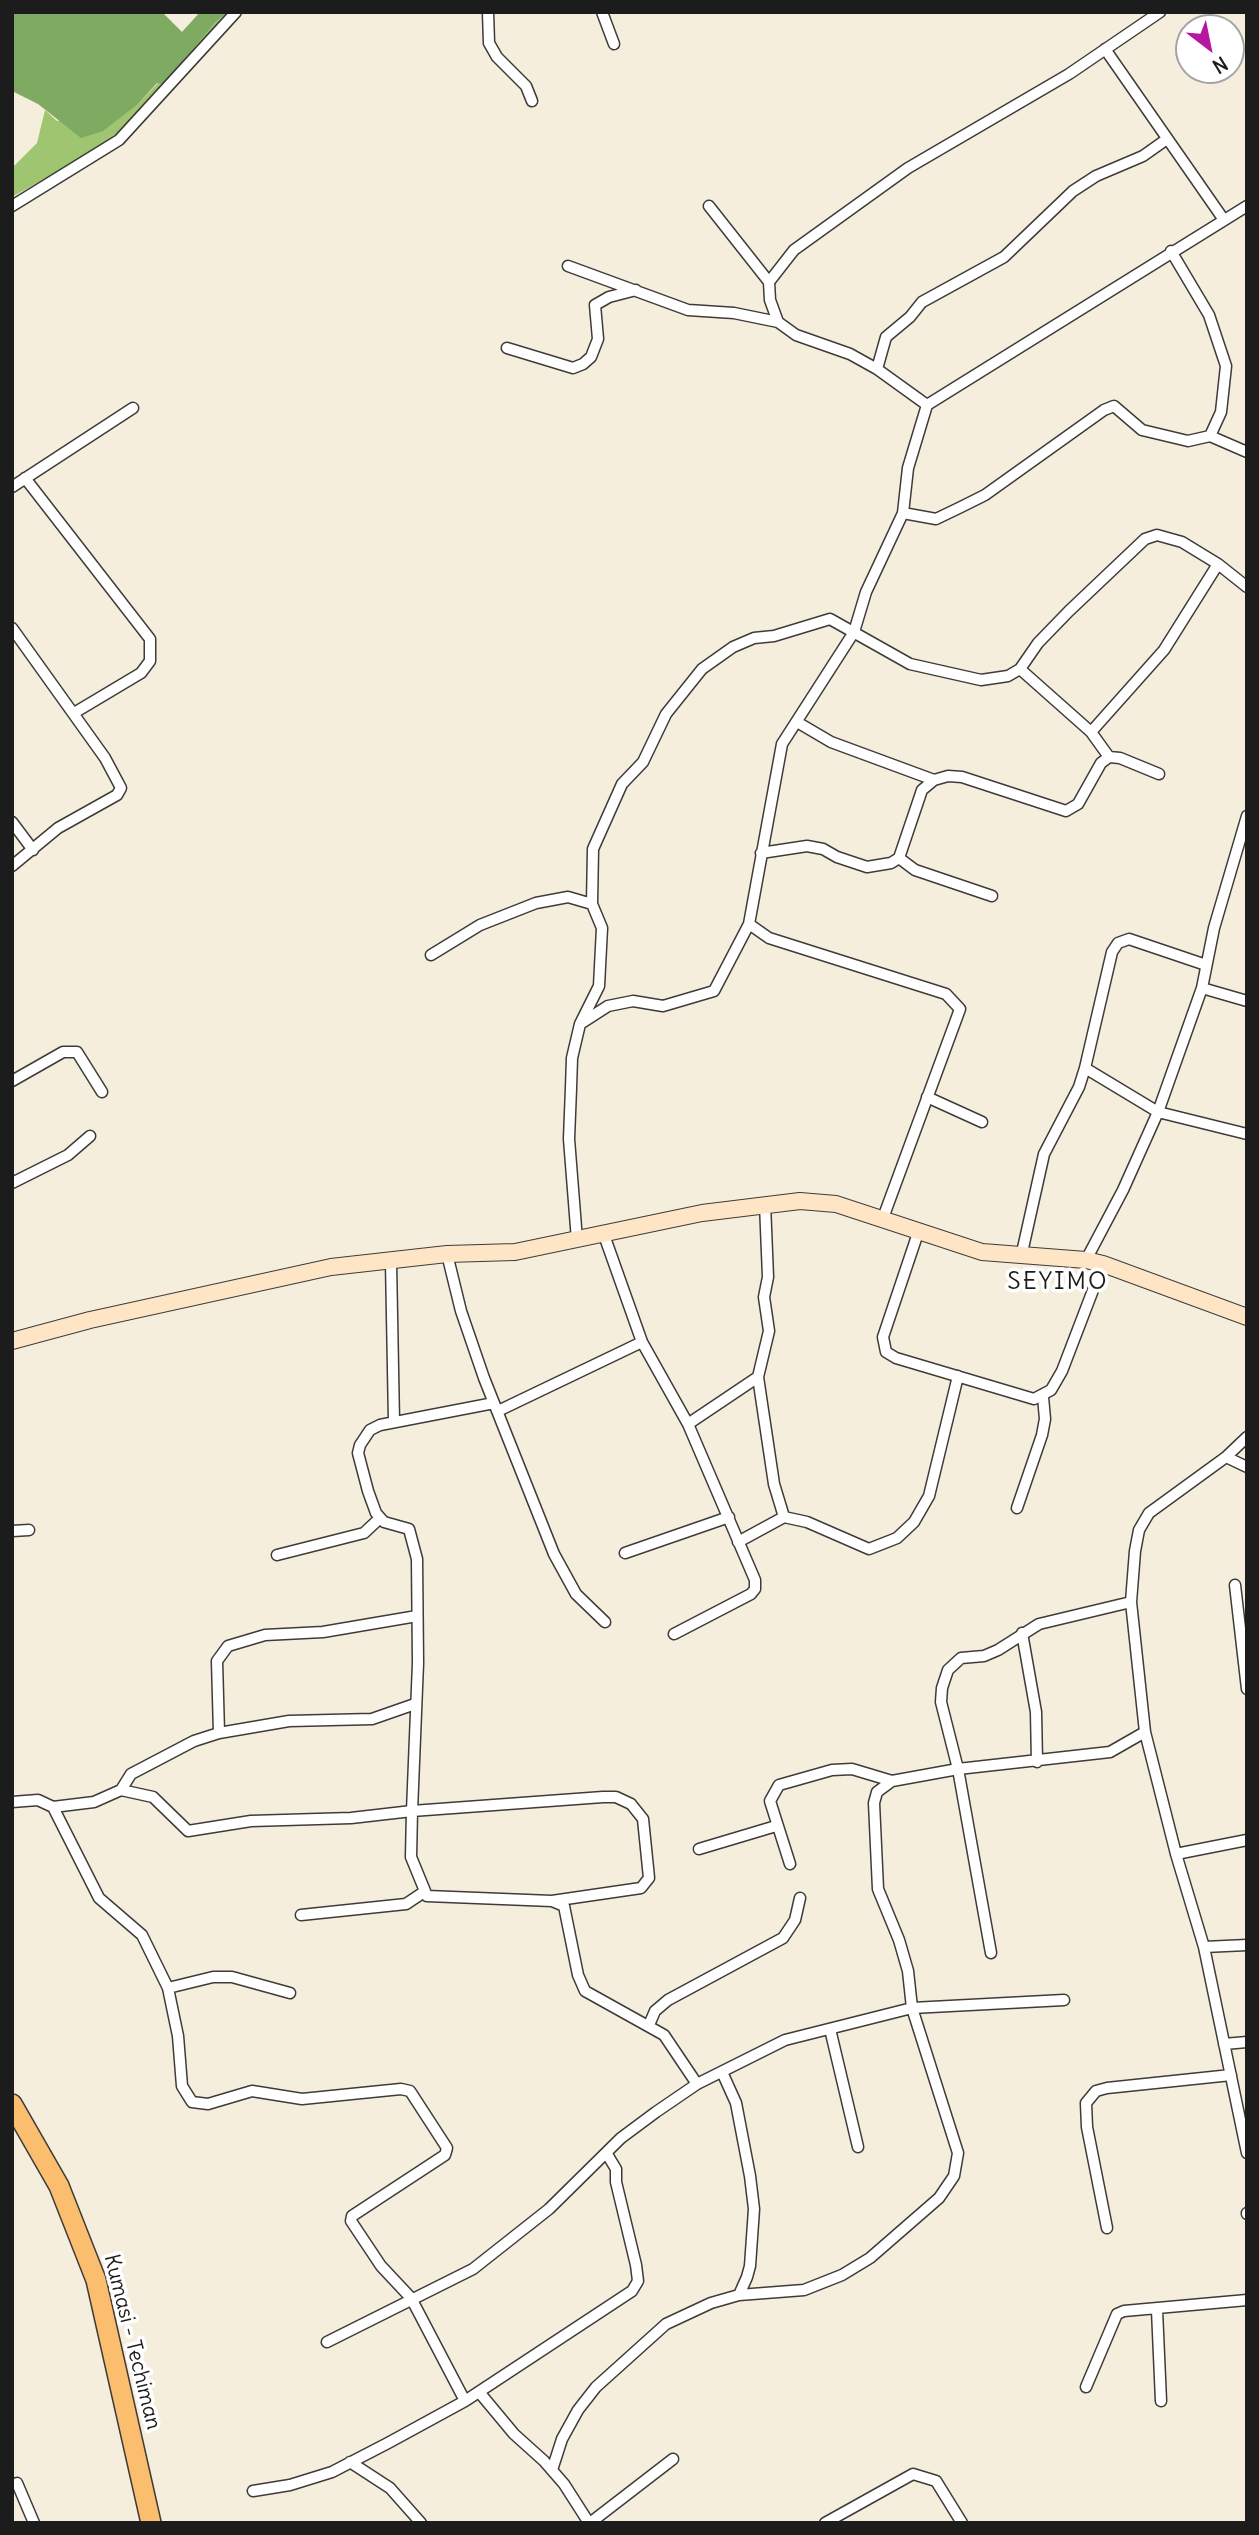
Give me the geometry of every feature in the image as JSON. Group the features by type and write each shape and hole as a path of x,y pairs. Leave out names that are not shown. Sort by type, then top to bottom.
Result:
{"highway":[{"name":"Kumasi - Techiman","path":"12,2104 59,2186 96,2280 151,2523"}],"street":[{"path":"12,206 119,140 236,12"},
{"path":"488,12 489,43 497,57 526,86 532,101"},
{"path":"602,12 614,44"},
{"path":"769,282 794,250 908,168 1069,74 1160,12"},
{"path":"1105,48 1224,220"},
{"path":"877,369 886,337 910,317 922,302 1004,257 1073,191 1096,176 1143,156 1167,139"},
{"path":"709,206 769,282 770,300 778,322"},
{"path":"580,1024 608,1006 633,1001 663,1006 714,991 749,924 782,744 854,632 866,592 903,513 908,468 927,405 1247,206"},
{"path":"1171,251 1209,315 1226,366 1221,412 1210,436"},
{"path":"568,265 688,310 734,313 778,322 796,335 850,354 877,369 927,405"},
{"path":"508,348 573,368 583,364 591,357 598,340 595,305 609,297 636,290"},
{"path":"903,513 936,519 985,495 1114,406 1142,430 1188,441 1210,436 1247,452"},
{"path":"12,487 134,408"},
{"path":"25,478 150,639 150,661 141,673 74,713"},
{"path":"576,1240 569,1139 572,1058 580,1024 599,986 602,928 592,904 593,849 622,784 643,762 666,714 702,669 733,647 754,638 774,636 830,619 897,659 946,674 981,680 1008,676 1020,669 1038,643 1144,539 1157,535 1169,537 1218,564 1247,587"},
{"path":"1091,732 1164,650 1218,564"},
{"path":"12,628 106,758 121,788 117,795 58,828 12,866"},
{"path":"1020,669 1091,732 1109,757"},
{"path":"797,722 831,741 934,780"},
{"path":"899,858 922,790 934,780 948,776 962,777 1066,811 1078,804 1101,763 1109,757 1121,758 1159,774"},
{"path":"1086,1260 1158,1112 1202,988 1247,816"},
{"path":"12,822 33,850"},
{"path":"761,853 807,846 823,849 836,858 867,867 899,858"},
{"path":"899,858 915,870 992,896"},
{"path":"431,955 480,925 536,903 568,897 592,904"},
{"path":"749,924 769,938 952,997 960,1009 883,1219"},
{"path":"1021,1256 1045,1154 1079,1087 1085,1068 1112,952 1118,943 1129,939 1206,965"},
{"path":"1202,988 1247,1001"},
{"path":"12,1081 63,1052 77,1052 102,1092"},
{"path":"1085,1068 1158,1112 1247,1134"},
{"path":"927,1097 982,1122"},
{"path":"12,1183 68,1155 90,1136"},
{"path":"12,1340 331,1267 447,1254 514,1252 702,1213 765,1204 819,1202 919,1230 982,1252 1086,1260 1103,1264 1247,1317"},
{"path":"765,1204 768,1277 764,1297 769,1331 758,1377 774,1484 784,1517"},
{"path":"919,1230 883,1337 883,1345 890,1356 1034,1399 1043,1397 1051,1390 1062,1371 1103,1264"},
{"path":"604,1235 642,1342 688,1424 729,1517 755,1589 741,1600 674,1634"},
{"path":"447,1254 461,1311 554,1555 576,1594 605,1622"},
{"path":"391,1262 394,1422"},
{"path":"12,1802 38,1800 53,1807 94,1801 121,1790 153,1797 188,1830 251,1821 352,1818 412,1811 616,1797 631,1804 643,1819 649,1878 641,1888 552,1902 431,1898 424,1892 411,1857 412,1811 415,1704 417,1616 417,1559 412,1534 404,1526 380,1518 368,1490 360,1444 370,1430 394,1422 496,1407 642,1342"},
{"path":"738,1542 784,1517 807,1522 869,1549 887,1544 905,1532 929,1496 958,1376"},
{"path":"688,1424 758,1377"},
{"path":"1017,1508 1042,1435 1045,1419 1043,1397"},
{"path":"1247,1437 1226,1457 1149,1513 1139,1530 1131,1602 1145,1732 1176,1854 1204,1947 1244,2125 1247,2153"},
{"path":"1226,1457 1247,1466"},
{"path":"625,1553 729,1517"},
{"path":"277,1555 364,1533 380,1518"},
{"path":"12,1531 29,1530"},
{"path":"1235,1585 1247,1689"},
{"path":"991,1954 958,1769 941,1702 948,1670 961,1658 984,1656 998,1650 1022,1633 1049,1621 1131,1602"},
{"path":"219,1733 217,1661 228,1646 265,1635 323,1632 417,1616"},
{"path":"1022,1633 1036,1712 1037,1762"},
{"path":"121,1790 131,1774 194,1741 219,1733 289,1721 372,1719 415,1704"},
{"path":"552,2470 562,2439 578,2410 596,2386 666,2324 711,2303 739,2295 804,2290 842,2275 880,2250 939,2198 954,2176 958,2152 912,2008 908,1971 878,1889 874,1802 877,1792 892,1781 958,1769 1110,1752 1145,1732"},
{"path":"790,1864 770,1801 779,1785 832,1770 852,1769 892,1781"},
{"path":"53,1807 89,1883 110,1909 138,1929 156,1958 168,1988 178,2036 182,2086 192,2102 208,2104 252,2091 302,2099 401,2089 410,2091 447,2148 446,2155 350,2219 381,2266 411,2298 466,2400"},
{"path":"699,1849 776,1826"},
{"path":"1176,1854 1247,1840"},
{"path":"301,1915 406,1904 424,1892"},
{"path":"649,2025 655,2011 668,2000 783,1938 795,1920 800,1898"},
{"path":"552,1902 564,1906 580,1984 585,1991 613,2009 649,2025 671,2044 697,2084"},
{"path":"1204,1947 1247,1945"},
{"path":"168,1988 214,1977 232,1977 290,1993"},
{"path":"327,2342 485,2261 572,2189 621,2138 697,2084 799,2035 912,2008 1064,2000"},
{"path":"830,2029 858,2147"},
{"path":"1224,2045 1247,2042"},
{"path":"722,2072 736,2103 754,2209 751,2266 739,2295"},
{"path":"1107,2228 1087,2127 1086,2103 1096,2091 1107,2088 1231,2075"},
{"path":"253,2491 290,2485 331,2472 466,2400 622,2299 638,2281 616,2169 607,2154"},
{"path":"1086,2387 1117,2315 1124,2311 1247,2300"},
{"path":"1157,2310 1161,2401"},
{"path":"479,2392 514,2434 552,2470 589,2523 673,2459"},
{"path":"349,2462 390,2488 421,2523"},
{"path":"825,2523 913,2474 936,2481 962,2523"},
{"path":"17,2483 34,2523"}],"green space":[{"path":"12,12 162,12 182,32 200,12 228,12 215,23 163,84 157,83 138,104 103,131 81,138 38,104 12,91"},
{"path":"230,12 137,118 93,151 12,197 12,168 37,143 45,110 57,121 138,104 215,23"}],"district":[{"name":"SEYIMO","path":"1058,1282"}]}
